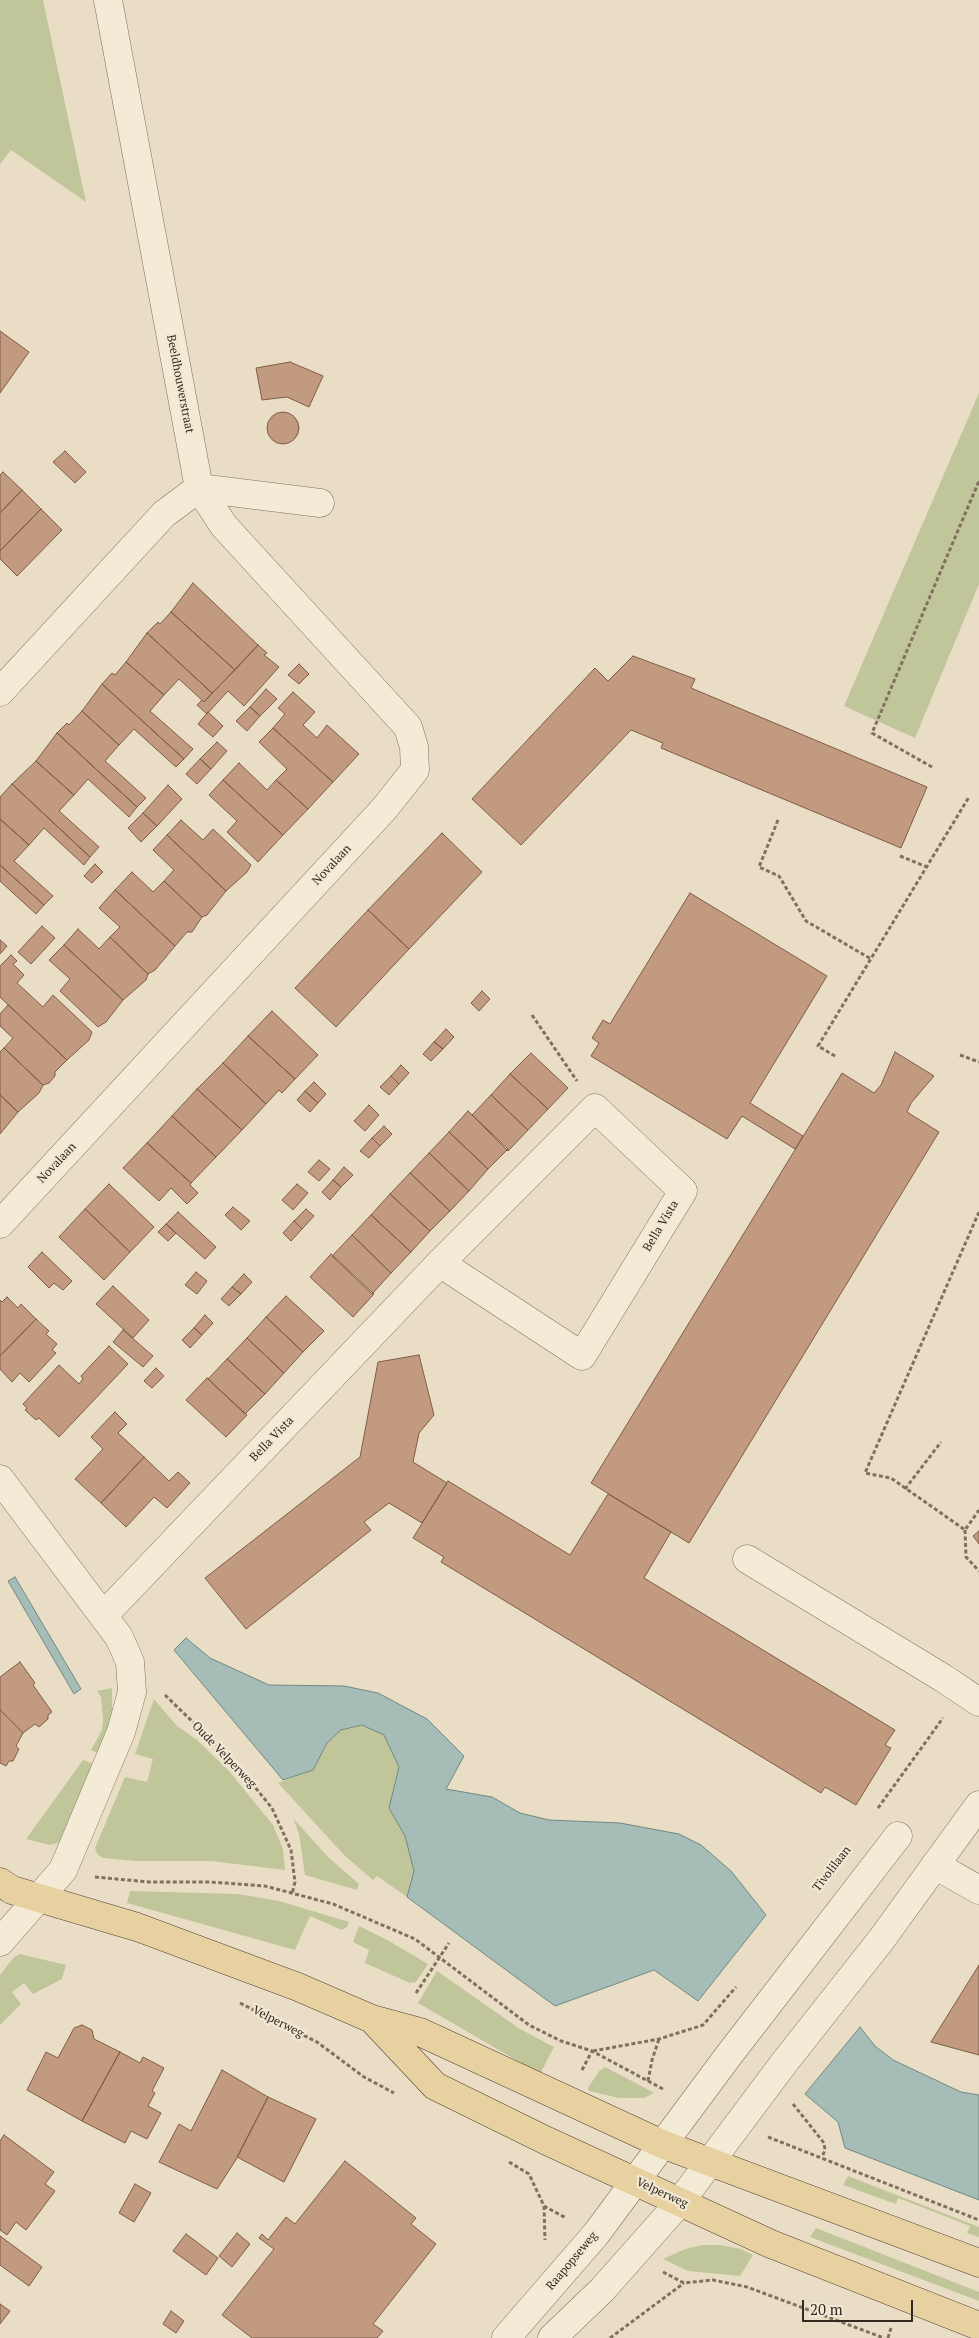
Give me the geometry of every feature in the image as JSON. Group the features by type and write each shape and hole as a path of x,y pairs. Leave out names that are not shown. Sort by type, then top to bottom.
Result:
{"main road":[{"name":"Velperweg","path":"4,1888 137,1927 298,1987 372,2019 420,2032 662,2144 979,2263"},
{"name":"Velperweg","path":"372,2019 435,2086 547,2141 771,2244 979,2326"}],"street":[{"name":"Beeldhouwerstraat","path":"108,0 199,488"},
{"path":"0,692 164,514 199,488 320,502"},
{"name":"Novalaan","path":"0,1224 384,809 415,770 414,747 408,727 224,526 199,488"},
{"name":"Bella Vista","path":"103,1616 440,1263 595,1108 683,1191 582,1356 440,1263"},
{"path":"0,1479 119,1638 130,1662 132,1692 126,1717 64,1870 41,1898 11,1927 0,1942"},
{"path":"747,1559 971,1696"},
{"path":"552,2338 602,2290 680,2202 784,2063 881,1940 979,1806"},
{"path":"662,2144 898,1836"},
{"path":"935,1865 979,1890"},
{"name":"Raapopseweg","path":"506,2338 596,2234 662,2144"}],"path":[{"path":"932,767 872,733 979,481"},
{"path":"835,1056 818,1046 969,797"},
{"path":"778,820 758,867 778,876 806,921 871,959"},
{"path":"900,856 927,867"},
{"path":"532,1015 595,1108"},
{"path":"960,1055 979,1062"},
{"path":"965,1530 891,1478 865,1473 979,1212"},
{"path":"905,1489 941,1442"},
{"path":"979,1510 965,1530 966,1557 979,1571"},
{"name":"Oude Velperweg","path":"130,1662 236,1764 272,1808 291,1850 295,1882 292,1894"},
{"path":"873,1815 971,1696"},
{"path":"64,1870 97,1878 141,1882 210,1882 265,1886 333,1904 415,1939 529,2025 561,2041 592,2051 659,2039 703,2025 739,1984"},
{"path":"416,1993 449,1943"},
{"name":"Velperweg","path":"236,2002 317,2042 364,2077 401,2097"},
{"path":"648,2081 659,2039"},
{"path":"822,2157 979,2220"},
{"path":"505,2159 530,2174"},
{"path":"610,2338 684,2283"},
{"path":"747,2287 884,2338"}],"green space":[{"path":"0,0 43,0 86,202 11,150 0,164"},
{"path":"979,393 979,584 915,738 844,706"},
{"path":"112,1688 112,1716 98,1753 91,1750 102,1730 101,1697 97,1691"},
{"path":"154,1699 177,1726 197,1740 229,1771 273,1825 283,1849 285,1870 211,1861 136,1861 103,1858 98,1855 95,1848 125,1777 147,1782 153,1759 135,1754"},
{"path":"362,1725 384,1735 399,1767 389,1808 405,1836 414,1871 407,1897 377,1876 373,1880 345,1856 278,1783 313,1770 327,1743 341,1730"},
{"path":"83,1760 94,1764 60,1842 50,1845 26,1839"},
{"path":"293,1818 327,1856 359,1884 357,1890 305,1875 299,1834"},
{"path":"130,1891 238,1894 279,1901 349,1922 347,1927 342,1930 310,1916 295,1950 127,1903"},
{"path":"359,1926 428,1964 416,1982 410,1983 365,1963 369,1950 353,1942"},
{"path":"20,1954 66,1965 62,1979 33,1994 24,1983 12,1992 21,2004 0,2025 0,1975 14,1957"},
{"path":"437,1971 520,2029 554,2047 540,2074 418,2003"},
{"path":"605,2067 654,2093 644,2098 619,2098 589,2091 588,2088 599,2071"},
{"path":"848,2176 979,2227 979,2237 967,2233 970,2226 898,2198 896,2204 843,2185"},
{"path":"816,2228 979,2292 979,2301 810,2237"},
{"path":"703,2245 720,2245 741,2249 753,2255 740,2276 688,2271 663,2259 685,2249"}],"water":[{"path":"15,1577 81,1689 74,1694 8,1581"},
{"path":"186,1638 210,1658 269,1685 344,1686 378,1693 427,1719 464,1756 446,1789 492,1797 520,1813 549,1820 620,1823 679,1834 701,1845 731,1871 766,1915 698,2001 654,1970 555,2006 407,1897 414,1871 405,1836 389,1808 399,1767 384,1735 362,1725 341,1730 327,1743 313,1770 283,1780 174,1650"},
{"path":"860,2027 875,2046 893,2060 961,2092 979,2095 979,2200 845,2148 838,2122 805,2094"}],"building":[{"path":"0,331 29,352 0,393"},
{"path":"290,362 323,376 309,407 287,397 262,400 256,368"},
{"path":"283,412 294,417 299,428 294,439 283,444 272,439 267,428 272,417"},
{"path":"65,451 86,472 75,483 53,462"},
{"path":"3,472 22,490 0,513 0,475"},
{"path":"22,490 41,509 0,551 0,513"},
{"path":"41,509 62,530 17,576 0,559 0,551"},
{"path":"193,583 258,645 235,670 171,612"},
{"path":"171,612 235,670 212,693 147,633 158,622 160,624"},
{"path":"147,633 212,693 204,702 179,679 164,695 126,662"},
{"path":"258,645 267,653 264,655 279,667 244,706 228,691 207,714 197,705 202,700 204,702"},
{"path":"633,656 695,679 691,688 927,787 901,848 661,748 663,743 631,730 521,845 472,799 595,668 608,681"},
{"path":"126,662 164,695 150,711 193,749 184,759 102,684 112,673 115,675"},
{"path":"299,664 309,674 299,684 288,675"},
{"path":"102,684 184,759 176,767 134,729 119,745 82,711"},
{"path":"266,689 277,699 260,716 250,707"},
{"path":"293,692 315,712 303,725 317,738 327,725 359,754 333,782 273,728 285,714 278,708"},
{"path":"250,707 260,716 247,731 236,721"},
{"path":"82,711 119,745 105,761 146,798 137,807 57,733 67,723 69,725"},
{"path":"208,712 223,726 213,737 198,724"},
{"path":"273,728 333,782 308,809 276,780 287,769 259,742"},
{"path":"57,733 137,807 129,817 88,779 74,795 36,761"},
{"path":"217,742 227,751 211,769 200,759"},
{"path":"200,759 211,769 197,784 186,774"},
{"path":"36,761 74,795 59,811 99,847 90,857 12,784"},
{"path":"239,763 267,790 276,780 308,809 283,835 223,780"},
{"path":"223,780 283,835 258,862 227,832 237,821 209,795"},
{"path":"12,784 90,857 84,865 44,828 29,845 0,819 0,797"},
{"path":"168,785 182,799 157,826 143,813"},
{"path":"143,813 157,826 141,842 128,828"},
{"path":"0,819 29,845 14,861 53,896 44,905 0,865"},
{"path":"181,820 203,840 213,829 251,865 247,872 226,891 167,835"},
{"path":"442,833 482,872 409,949 368,910"},
{"path":"167,835 226,891 207,915 202,917 164,881 174,870 153,850"},
{"path":"95,864 103,872 92,883 84,876"},
{"path":"0,865 44,905 36,914 0,881"},
{"path":"132,872 153,892 164,881 202,917 192,932 187,932 175,946 115,890"},
{"path":"115,890 175,946 155,970 148,974 110,937 120,927 99,908"},
{"path":"690,893 827,976 750,1103 803,1136 795,1149 742,1116 727,1139 591,1056 599,1043 592,1038 603,1020 610,1024"},
{"path":"368,910 409,949 336,1027 295,988"},
{"path":"42,926 55,938 31,964 18,952"},
{"path":"78,929 99,949 110,937 148,974 146,980 123,1000 64,945"},
{"path":"0,940 7,946 0,954"},
{"path":"64,945 123,1000 106,1022 98,1027 60,991 70,979 49,960"},
{"path":"11,955 17,961 13,964 24,975 17,983 43,1007 53,995 92,1032 89,1040 67,1060 0,997 0,966"},
{"path":"482,991 490,999 479,1011 471,1003"},
{"path":"8,1005 67,1060 55,1072 55,1076 49,1083 43,1085 4,1048 13,1038 0,1026 0,1014"},
{"path":"272,1011 318,1055 295,1079 248,1036"},
{"path":"446,1029 454,1037 443,1049 434,1042"},
{"path":"248,1036 295,1079 282,1093 279,1090 266,1104 223,1063"},
{"path":"434,1042 443,1049 431,1061 423,1054"},
{"path":"4,1048 43,1085 39,1093 18,1112 0,1095 0,1052"},
{"path":"895,1052 934,1076 911,1103 907,1112 939,1132 689,1543 591,1483 842,1073 874,1093 881,1085"},
{"path":"531,1053 568,1088 548,1109 510,1074"},
{"path":"223,1063 266,1104 242,1130 197,1089"},
{"path":"401,1065 409,1073 399,1084 391,1076"},
{"path":"510,1074 548,1109 528,1130 491,1095"},
{"path":"391,1076 399,1084 389,1095 380,1087"},
{"path":"314,1082 326,1094 318,1103 305,1091"},
{"path":"197,1089 242,1130 216,1157 172,1116"},
{"path":"305,1091 318,1103 310,1112 297,1100"},
{"path":"0,1095 18,1112 0,1134"},
{"path":"491,1095 528,1130 508,1151 472,1115"},
{"path":"369,1105 379,1115 365,1131 354,1121"},
{"path":"468,1111 508,1149 488,1169 449,1132"},
{"path":"172,1116 216,1157 191,1183 147,1143"},
{"path":"384,1126 392,1134 380,1146 372,1138"},
{"path":"449,1132 488,1169 469,1191 429,1153"},
{"path":"372,1138 380,1146 369,1158 360,1151"},
{"path":"147,1143 191,1183 190,1185 198,1193 187,1204 171,1188 159,1201 123,1168"},
{"path":"429,1153 469,1191 450,1211 410,1173"},
{"path":"319,1160 330,1169 319,1181 308,1172"},
{"path":"344,1167 353,1175 341,1187 333,1180"},
{"path":"410,1173 450,1211 430,1231 390,1194"},
{"path":"333,1180 341,1187 330,1200 322,1192"},
{"path":"109,1184 154,1227 130,1252 85,1209"},
{"path":"297,1184 308,1193 293,1210 282,1200"},
{"path":"390,1194 430,1231 411,1252 371,1215"},
{"path":"233,1207 250,1221 241,1230 225,1215"},
{"path":"85,1209 130,1252 104,1280 59,1237"},
{"path":"306,1209 314,1216 302,1229 294,1221"},
{"path":"178,1212 216,1247 205,1259 166,1224"},
{"path":"371,1215 411,1252 391,1273 352,1235"},
{"path":"294,1221 302,1229 291,1241 283,1233"},
{"path":"166,1224 176,1233 168,1241 158,1232"},
{"path":"352,1235 391,1273 372,1294 332,1256"},
{"path":"42,1252 72,1281 63,1290 54,1283 49,1288 28,1267"},
{"path":"331,1254 374,1294 353,1317 310,1277"},
{"path":"196,1272 207,1281 197,1294 185,1285"},
{"path":"244,1274 252,1282 241,1294 232,1287"},
{"path":"113,1286 149,1320 133,1338 96,1304"},
{"path":"232,1287 241,1294 229,1306 221,1299"},
{"path":"286,1296 324,1331 303,1352 266,1317"},
{"path":"7,1297 18,1308 21,1304 36,1319 0,1356 0,1300 2,1302"},
{"path":"205,1315 213,1323 202,1335 194,1328"},
{"path":"266,1317 303,1352 284,1373 247,1338"},
{"path":"36,1319 49,1331 46,1334 57,1344 52,1350 56,1353 29,1382 20,1373 12,1382 0,1369 0,1356"},
{"path":"194,1328 202,1335 190,1348 182,1340"},
{"path":"123,1330 153,1356 143,1367 113,1342"},
{"path":"247,1338 284,1373 265,1394 227,1359"},
{"path":"109,1346 128,1364 59,1437 39,1418 36,1420 25,1410 27,1408 23,1404 59,1365 79,1384 83,1379 81,1376"},
{"path":"419,1355 434,1415 419,1433 413,1462 447,1483 422,1523 389,1503 364,1522 371,1530 246,1629 205,1578 360,1457 378,1362"},
{"path":"227,1359 265,1394 245,1414 208,1379"},
{"path":"156,1368 164,1376 152,1388 144,1381"},
{"path":"207,1378 247,1415 226,1437 186,1400"},
{"path":"115,1412 127,1424 118,1433 144,1457 101,1503 75,1479 103,1449 91,1437"},
{"path":"144,1457 169,1481 178,1472 190,1483 167,1508 154,1497 126,1527 101,1503"},
{"path":"448,1481 570,1555 608,1494 671,1532 644,1578 895,1730 885,1745 891,1748 856,1805 825,1787 821,1793 441,1562 444,1557 413,1538"},
{"path":"979,1531 979,1544 973,1536"},
{"path":"20,1662 52,1712 48,1715 48,1719 39,1727 35,1724 23,1733 0,1710 0,1677"},
{"path":"0,1710 23,1733 16,1746 19,1749 13,1761 9,1761 6,1766 0,1763"},
{"path":"979,1965 979,2055 931,2042"},
{"path":"82,2025 92,2030 94,2039 120,2052 82,2121 27,2090 46,2052 58,2058 74,2028"},
{"path":"120,2052 140,2063 143,2057 164,2068 152,2091 155,2093 148,2106 161,2113 147,2139 131,2131 125,2143 82,2121"},
{"path":"222,2070 268,2097 237,2158 217,2189 159,2162 179,2124 191,2131"},
{"path":"268,2097 316,2119 284,2182 237,2157"},
{"path":"4,2135 54,2172 45,2184 55,2191 26,2230 16,2222 7,2235 0,2230 0,2141"},
{"path":"345,2161 416,2218 411,2224 436,2244 373,2324 383,2331 377,2338 252,2338 222,2315 274,2249 259,2238 262,2234 268,2240 286,2217 295,2224"},
{"path":"135,2184 151,2193 134,2222 119,2213"},
{"path":"237,2233 250,2244 232,2267 219,2256"},
{"path":"186,2234 218,2258 206,2275 173,2251"},
{"path":"0,2236 42,2267 29,2286 0,2265"},
{"path":"0,2304 10,2311 0,2324"},
{"path":"171,2311 184,2321 176,2333 163,2324"}]}
